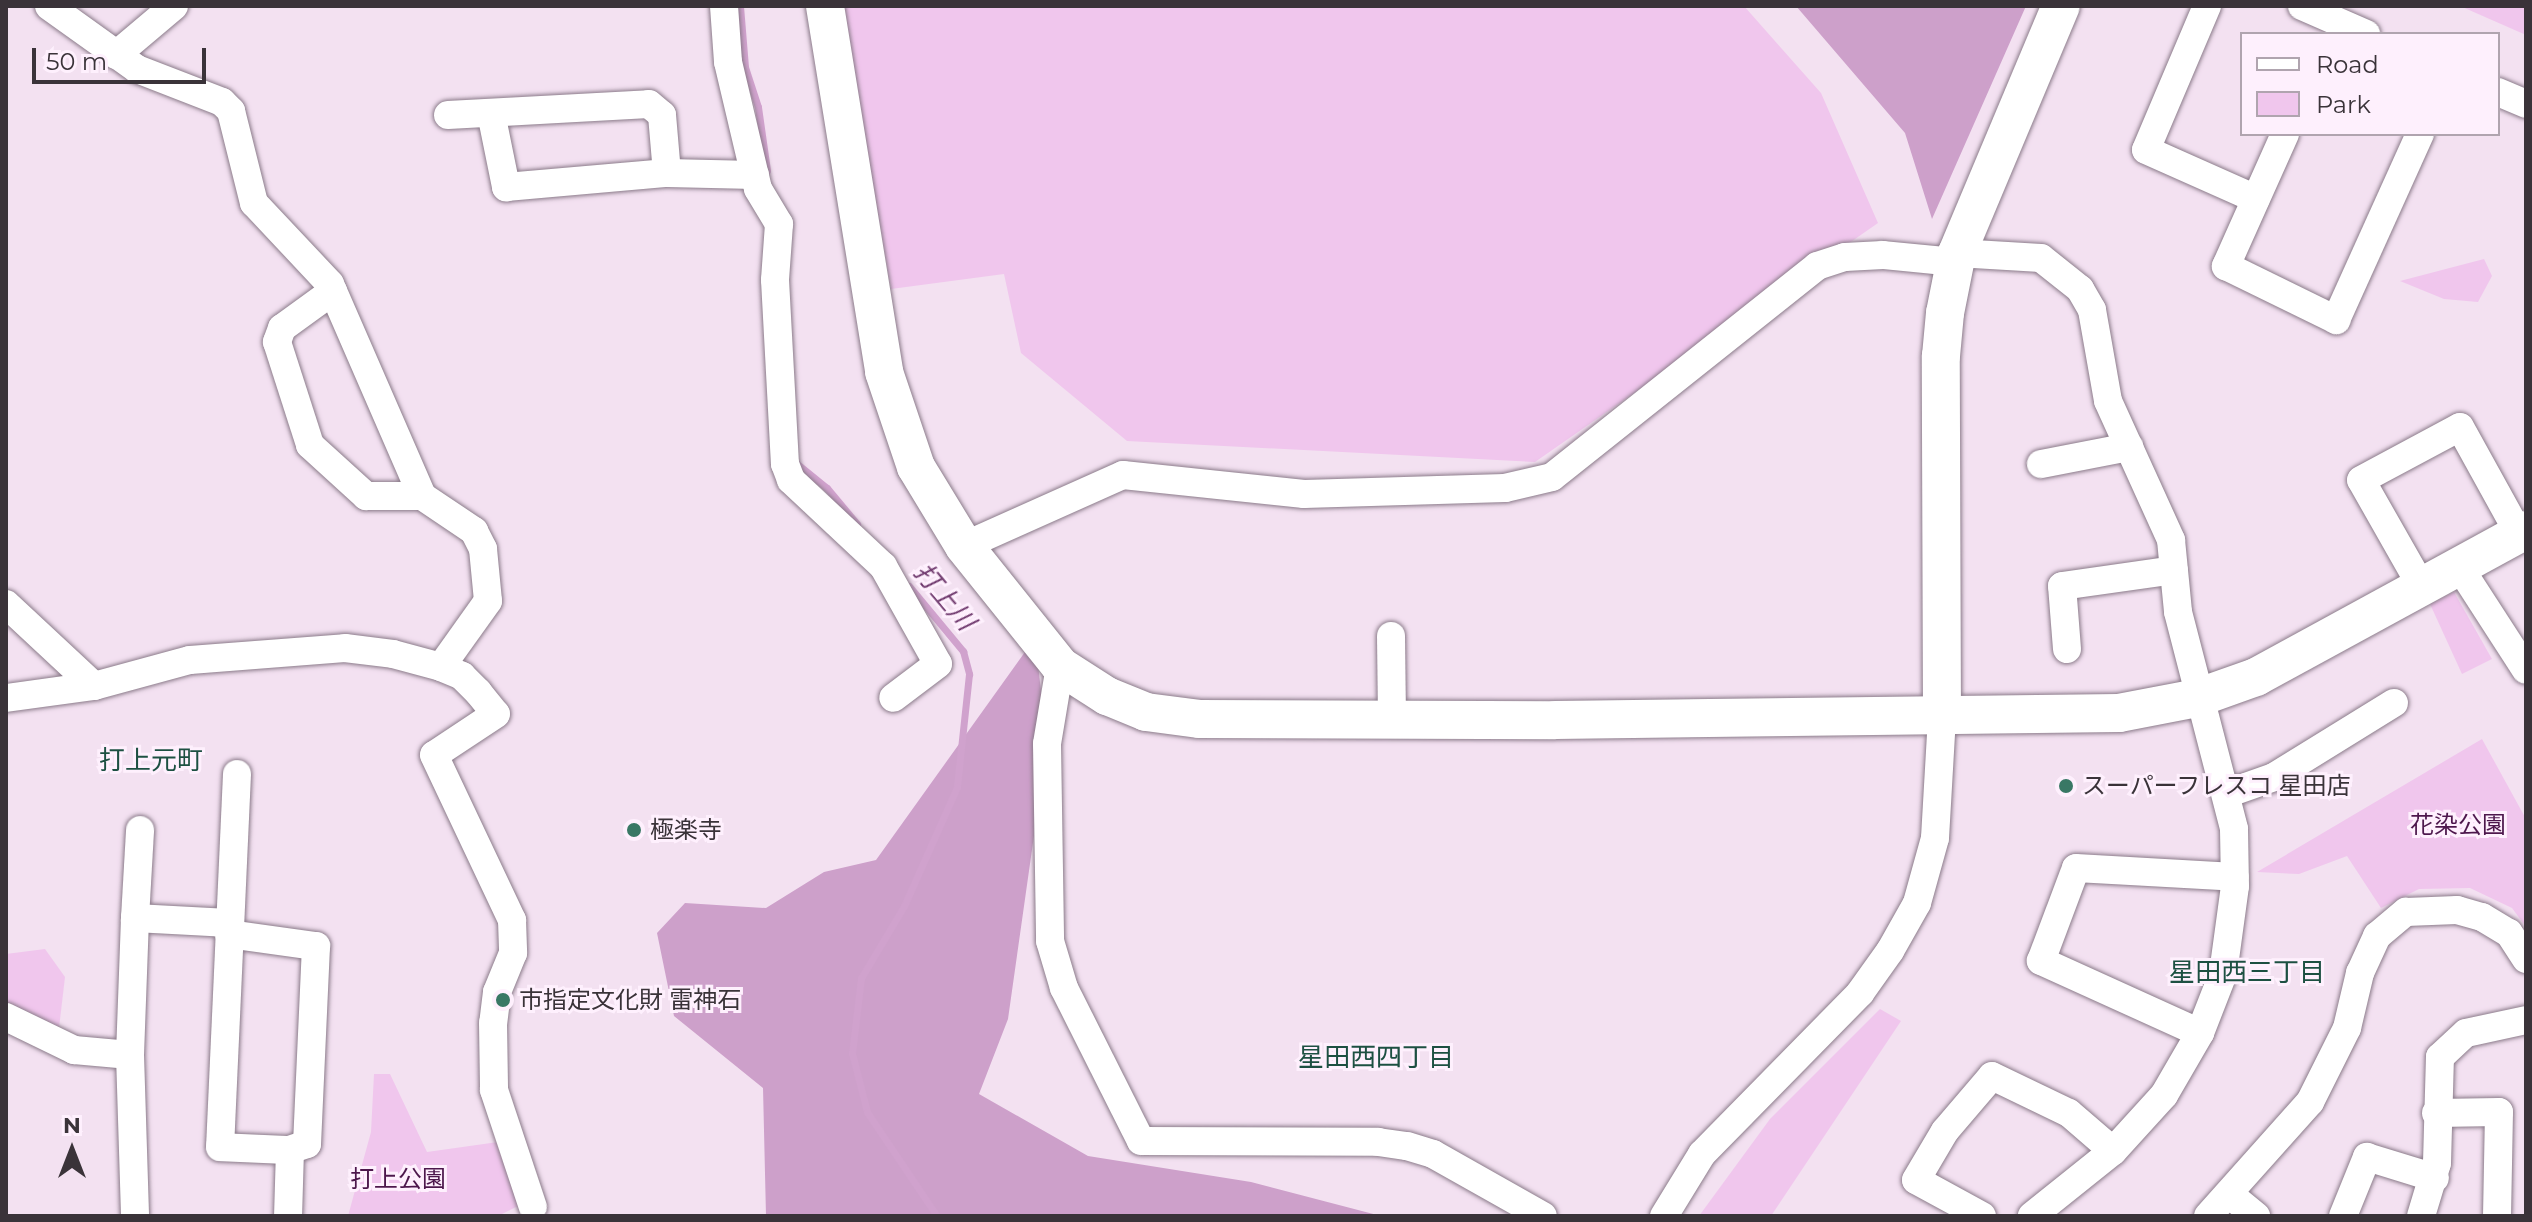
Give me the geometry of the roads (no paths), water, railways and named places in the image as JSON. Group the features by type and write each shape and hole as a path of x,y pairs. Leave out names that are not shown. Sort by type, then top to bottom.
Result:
{"street":[{"path":"116,55 174,6"},
{"path":"724,6 728,62 755,175 779,224 775,280 785,464 791,480 883,566 938,664 893,698"},
{"path":"825,6 884,372 916,467 964,546 1060,666 1107,696 1146,712 1199,719 1942,718 2119,713 2197,698 2301,657 2423,589 2522,532 2460,427 2361,480 2423,589"},
{"path":"1664,1216 1702,1154 1860,993 1917,903 1935,838 1942,718 1941,356 1956,257 2061,6"},
{"path":"2207,6 2146,150 2256,199"},
{"path":"2302,6 2333,28 2355,32"},
{"path":"63,10 137,69 222,102 231,111 254,203 333,291 422,496 474,531 483,549 488,601 441,667"},
{"path":"2500,93 2526,104"},
{"path":"448,115 649,104 662,115 667,173"},
{"path":"491,113 506,187 667,173 755,175"},
{"path":"2284,136 2226,266 2336,320 2419,136"},
{"path":"964,546 1123,475 1304,494 1505,488 1552,477 1817,266 1845,257 1883,255 2041,258 2080,289 2092,310 2108,401 2171,540 2197,698 2234,829 2235,877 2223,974 2200,1033 2164,1095 2113,1151 2032,1216"},
{"path":"333,291 282,328 277,342 310,445 366,496 422,496"},
{"path":"2041,464 2129,447"},
{"path":"2460,568 2526,670"},
{"path":"2067,649 2062,586 2174,570"},
{"path":"6,604 94,686"},
{"path":"1391,636 1392,720"},
{"path":"6,698 94,686 190,660 286,650 345,648 441,667 462,676 496,714 434,755 512,920 513,953 497,992 493,1023 494,1090 533,1207"},
{"path":"1060,666 1047,744 1050,941 1064,988 1141,1141 1378,1142 1407,1146 1433,1154 1543,1216"},
{"path":"2226,794 2274,777 2394,703"},
{"path":"135,918 229,929 316,946 307,1144 290,1150 220,1147 229,929 237,774"},
{"path":"135,1216 130,1055 140,830"},
{"path":"2200,1033 2041,961 2076,868 2235,877"},
{"path":"2208,1216 2310,1102 2347,1028 2360,973 2377,936 2406,912 2457,910 2482,917 2509,933 2526,959"},
{"path":"6,1017 74,1050 130,1055"},
{"path":"2421,1216 2435,1178 2436,1071 2449,1044 2478,1029 2526,1020"},
{"path":"1982,1216 1916,1180 1945,1131 1992,1076 2069,1113 2113,1151"},
{"path":"2436,1113 2499,1112 2497,1216"},
{"path":"288,1216 290,1150"},
{"path":"2343,1216 2367,1157 2435,1178"},
{"path":"2229,1194 2256,1216"}],"waterway":[{"name":"打上川","path":"740,6 745,67 758,107 767,170"},
{"name":"打上川","path":"796,463 827,488 857,524"},
{"name":"打上川","path":"909,586 963,651 969,674 957,787 904,906 861,978 852,1053 867,1112 937,1216"}],"place":[{"name":"スーパーフレスコ 星田店","path":"2066,786"},
{"name":"極楽寺","path":"634,830"},
{"name":"市指定文化財 雷神石","path":"503,1000"}],"district":[{"name":"打上元町","path":"151,761"},
{"name":"星田西三丁目","path":"2247,973"},
{"name":"星田西四丁目","path":"1376,1058"}],"park label":[{"name":"花染公園","path":"2458,825"},
{"name":"打上公園","path":"398,1179"}]}
